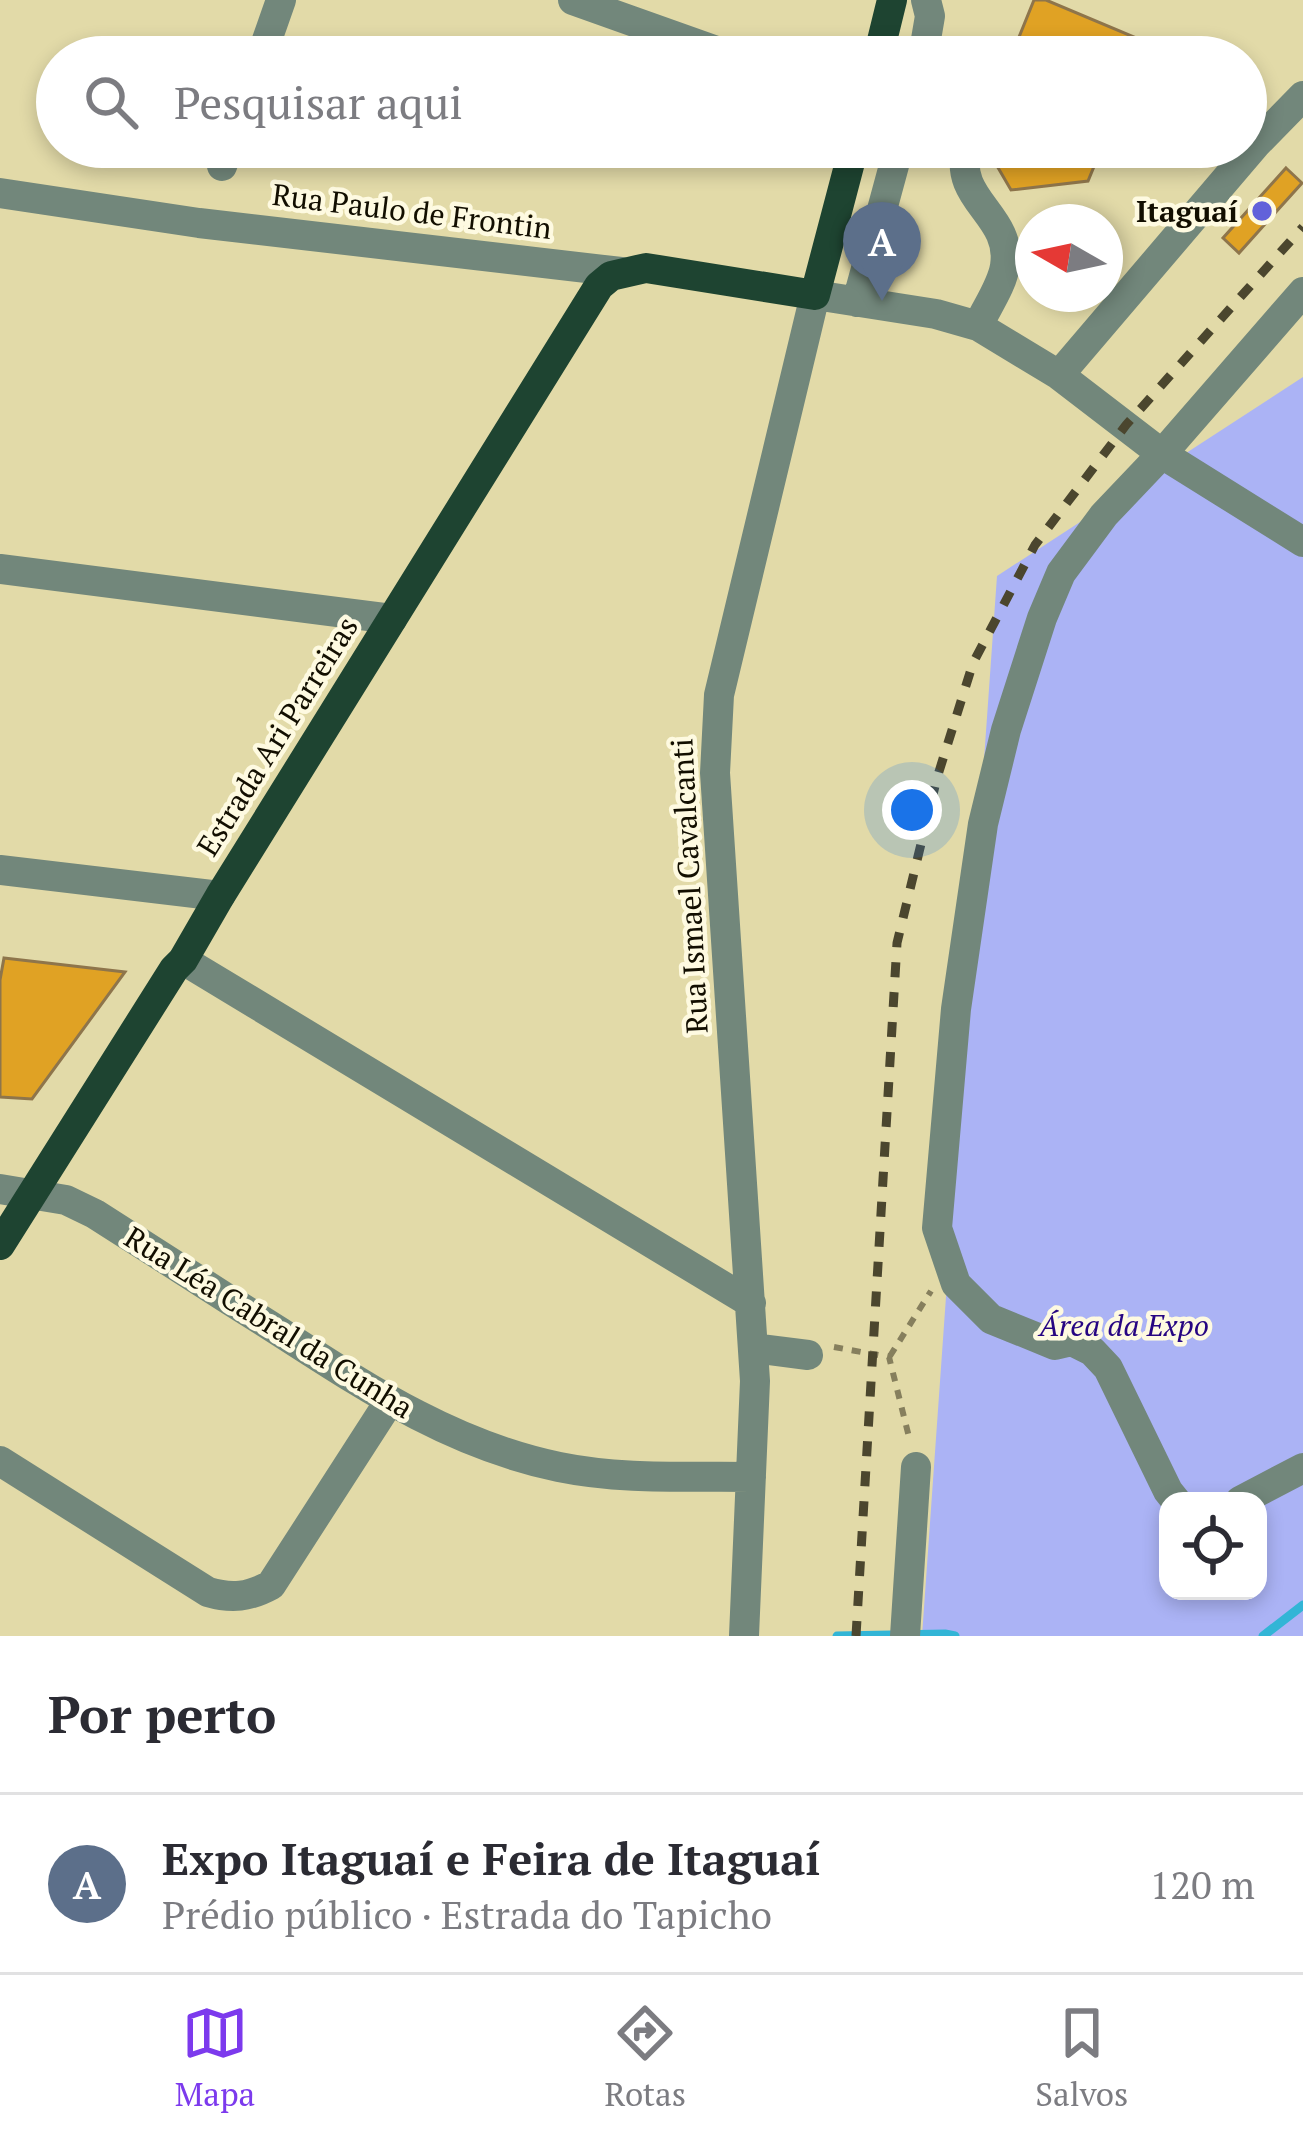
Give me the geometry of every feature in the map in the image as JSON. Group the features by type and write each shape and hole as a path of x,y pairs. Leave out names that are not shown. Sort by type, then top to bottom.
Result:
{"main road":[{"path":"883,36 892,0"},
{"name":"Rua Ismael Cavalcanti","path":"815,295 848,168"},
{"name":"Rua Paulo de Frontin","path":"621,272 646,268 815,295"},
{"name":"Estrada Ari Parreiras","path":"0,1245 15,1191 183,960 599,286 621,272"}],"street":[{"path":"268,36 281,0"},
{"path":"574,0 675,36"},
{"path":"926,0 930,16 927,36"},
{"path":"1267,133 1303,95"},
{"path":"857,302 892,168"},
{"path":"964,168 965,181 1001,232 1005,246 1005,269 978,326"},
{"path":"1059,375 1236,168"},
{"name":"Rua Paulo de Frontin","path":"0,193 199,223 621,272"},
{"path":"815,295 936,314 978,326 1059,375 1162,454 1303,542"},
{"name":"Rua Ismael Cavalcanti","path":"745,1621 755,1381 715,729 719,694 815,295"},
{"path":"1169,1492 1108,1368 1092,1351 1072,1341 1055,1345 992,1319 956,1284 937,1228 956,1009 983,824 1006,730 1061,573 1104,515 1301,296"},
{"path":"0,568 392,620"},
{"path":"0,870 220,896"},
{"path":"183,960 751,1303"},
{"name":"Rua Léa Cabral da Cunha","path":"15,1191 66,1200 94,1214 389,1402 456,1434 513,1455 603,1474 752,1478"},
{"path":"753,1348 820,1351"},
{"path":"0,1461 208,1592 227,1598 252,1595 271,1585 389,1402"},
{"path":"905,1636 916,1467"},
{"path":"1257,1492 1303,1468"}],"path":[{"path":"916,1467 890,1357 948,1262"},
{"path":"820,1351 890,1357"}],"green space":[{"name":"Área da Expo","path":"1303,377 1303,1636 922,1636 997,576"}],"building":[{"path":"1034,0 1046,0 1132,36 1019,36"},
{"path":"998,168 1093,168 1088,181 1011,190"},
{"name":"Itaguaí","path":"1286,168 1302,183 1239,253 1223,238"},
{"path":"4,958 125,972 32,1099 0,1097"}],"waterway":[{"path":"1263,1636 1303,1605"},
{"path":"837,1636 955,1636"}],"railway":[{"path":"856,1636 897,943 937,778 973,663 1035,545 1126,425 1303,227"}],"place":[{"name":"Itaguaí","path":"1262,211"},
{"name":"Expo Itaguaí e Feira de Itaguaí","path":"882,301"}]}
